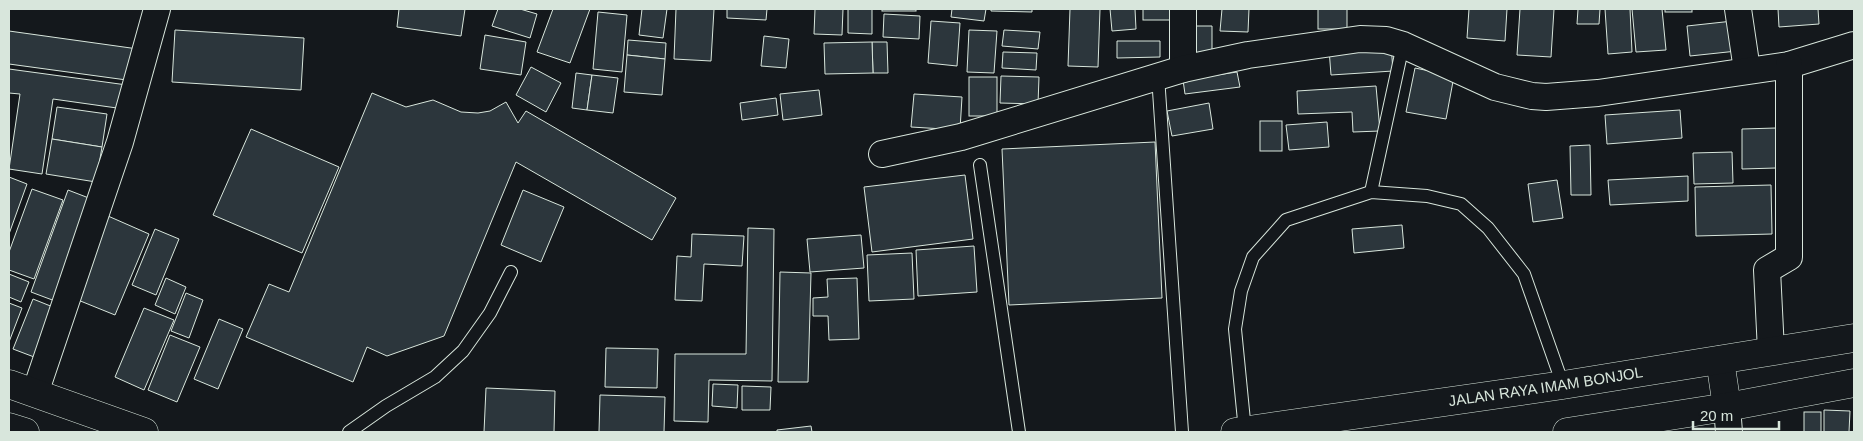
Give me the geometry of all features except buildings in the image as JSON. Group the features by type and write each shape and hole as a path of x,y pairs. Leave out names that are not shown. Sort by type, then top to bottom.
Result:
{"highway":[{"name":"JALAN RAYA IMAM BONJOL","path":"1240,431 1562,385 1854,338"},
{"path":"1720,360 1728,420"},
{"path":"1567,432 1728,420 1854,383"},
{"path":"9,384 144,432"},
{"path":"9,427 25,432"}],"street":[{"path":"35,393 120,142 156,9"},
{"path":"1183,9 1183,69"},
{"path":"1738,9 1747,70"},
{"path":"882,154 961,137 1183,69 1248,55 1360,39 1386,40 1403,45 1495,87 1532,96 1598,93 1789,65 1854,45"},
{"path":"1772,351 1767,270 1789,258 1789,65"}],"lane":[{"path":"1371,192 1403,45"},
{"path":"1158,76 1182,432"},
{"path":"980,165 1019,432"},
{"path":"1240,431 1235,329 1242,291 1253,256 1286,220 1371,192 1427,196 1461,204 1488,228 1524,274 1562,385"},
{"path":"349,432 386,406 435,377 463,351 490,313 511,272"}]}
